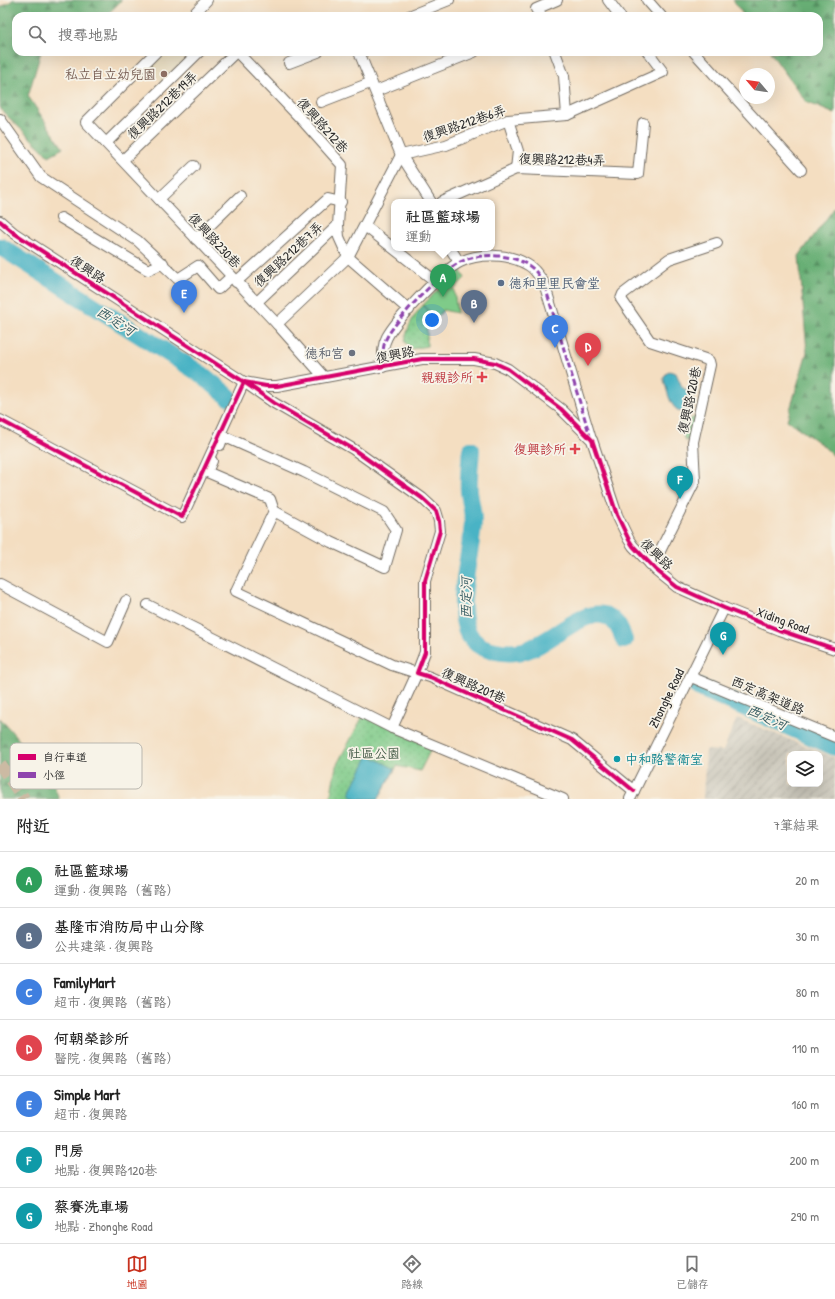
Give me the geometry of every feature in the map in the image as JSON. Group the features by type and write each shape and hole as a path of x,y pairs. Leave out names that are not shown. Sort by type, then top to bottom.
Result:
{"street":[{"path":"199,12 207,0"},
{"path":"419,12 449,0"},
{"path":"539,12 557,0"},
{"path":"608,0 617,12"},
{"path":"647,0 658,12"},
{"name":"復興路230巷","path":"152,56 86,122 277,324 324,377"},
{"path":"106,143 195,56"},
{"name":"復興路212巷19弄","path":"123,160 233,56"},
{"name":"復興路212巷","path":"241,56 302,120 342,165 341,202 338,225 340,237 348,257 409,310"},
{"path":"290,63 308,56"},
{"path":"361,56 401,155 429,199"},
{"path":"321,102 373,87 462,56"},
{"path":"556,56 564,76 567,114"},
{"name":"復興路212巷6弄","path":"401,155 446,145 508,120 567,114 663,72 651,56"},
{"path":"698,56 801,170"},
{"path":"0,119 41,177 138,241 163,263 178,279 198,266 218,289 234,280 328,199 341,202"},
{"path":"508,120 518,151 516,169"},
{"name":"復興路212巷4弄","path":"449,199 516,169 638,174 643,123"},
{"path":"277,324 348,257 401,155"},
{"path":"159,199 194,166"},
{"path":"196,239 240,196"},
{"path":"61,218 148,270 163,263"},
{"name":"復興路","path":"0,220 14,233 244,382 266,386 277,386 422,359 474,359 495,363 508,369 561,409 592,440 617,515 633,546 650,564 678,586 724,608"},
{"name":"復興路212巷7弄","path":"256,302 338,225"},
{"path":"365,226 391,246"},
{"name":"復興路120巷","path":"650,564 658,556 695,481 693,442 710,365 709,361 705,359 650,341 621,299 623,294 669,259 717,243"},
{"path":"397,251 435,281"},
{"path":"452,251 459,262"},
{"path":"383,367 382,352 387,337 435,281 459,262 490,256 514,259 529,265 540,278 546,290 592,440"},
{"path":"0,420 182,516 244,382 274,403 353,449 422,498 436,511 440,521 440,531 425,581 425,652 392,728"},
{"path":"274,403 277,386"},
{"path":"224,436 304,472 384,512 396,530 385,567 331,542 274,512 270,498 208,472 224,436"},
{"name":"復興路201巷","path":"274,512 236,590 392,665 430,677 572,740 632,795"},
{"path":"0,584 108,642 126,601"},
{"path":"148,605 392,728 563,799"},
{"name":"Xiding Road","path":"724,608 779,630 835,649"},
{"name":"Zhonghe Road","path":"632,795 724,608"},
{"name":"西定高架道路","path":"691,677 835,737"}],"shaded area":[{"name":"私立自立幼兒園","path":"152,56 192,56 164,84 145,64"},
{"path":"737,718 818,751 787,751 787,787 823,787 823,753 835,758 835,799 703,799 706,750 723,751"}],"green space":[{"path":"13,0 122,0 110,12 12,12 12,56 40,56 28,96 63,148 49,156 2,111 0,106 0,8"},
{"path":"733,0 835,0 835,114 806,102 773,56 823,56 823,12 741,12"},
{"path":"835,207 835,457 822,445 787,420 807,352 799,256"},
{"path":"459,268 465,278 454,289 457,313 443,310 436,319 423,305"},
{"path":"423,305 436,319 427,328 427,346 412,349 405,342 407,331 416,313"},
{"path":"699,416 694,438 685,441 679,423"},
{"name":"社區公園","path":"364,714 433,745 420,771 397,766 378,799 330,799 336,766"},
{"path":"0,718 22,743 10,743 10,789 55,789 59,799 0,799"}],"water":[{"path":"669,371 676,373 682,387 691,394 693,399 690,408 685,412 676,409 668,395 664,376"},
{"path":"369,755 395,769 378,799 358,799 349,794"}],"waterway":[{"name":"西定河","path":"1,247 201,374 229,397"},
{"name":"西定河","path":"471,450 469,495 473,520 463,598 463,614 466,628 472,639 486,649 503,652 523,651 536,646 579,620 592,615 605,615 616,623 624,640"},
{"name":"西定河","path":"698,687 835,747"}],"tunnel":[{"path":"0,764 10,779"},
{"path":"17,789 24,799"}],"marked path":[{"path":"383,367 384,344 392,329 420,296 452,267 460,262 476,257 503,256 512,258 530,266 544,283 590,436"}],"cycle path":[{"path":"0,221 14,233 244,382 266,386 277,386 422,359 474,359 495,363 508,369 561,409 592,440 617,515 629,540 656,570 677,587 724,608 779,630 835,649"},
{"path":"0,420 182,517 244,382 274,403 353,449 422,498 436,511 440,531 425,581 425,652 417,673 430,677 572,740 634,791"}],"place":[{"name":"私立自立幼兒園","path":"164,74"},
{"name":"德和里里民會堂","path":"501,283"},
{"name":"社區籃球場","path":"443,297"},
{"name":"Simple Mart","path":"184,313"},
{"name":"基隆市消防局中山分隊","path":"474,323"},
{"name":"FamilyMart","path":"555,348"},
{"name":"德和宮","path":"352,353"},
{"name":"何朝榮診所","path":"588,366"},
{"name":"親親診所","path":"482,377"},
{"name":"復興診所","path":"575,449"},
{"name":"門房","path":"680,499"},
{"name":"蔡賽洗車場","path":"723,655"},
{"name":"中和路警衛室","path":"617,759"}]}
